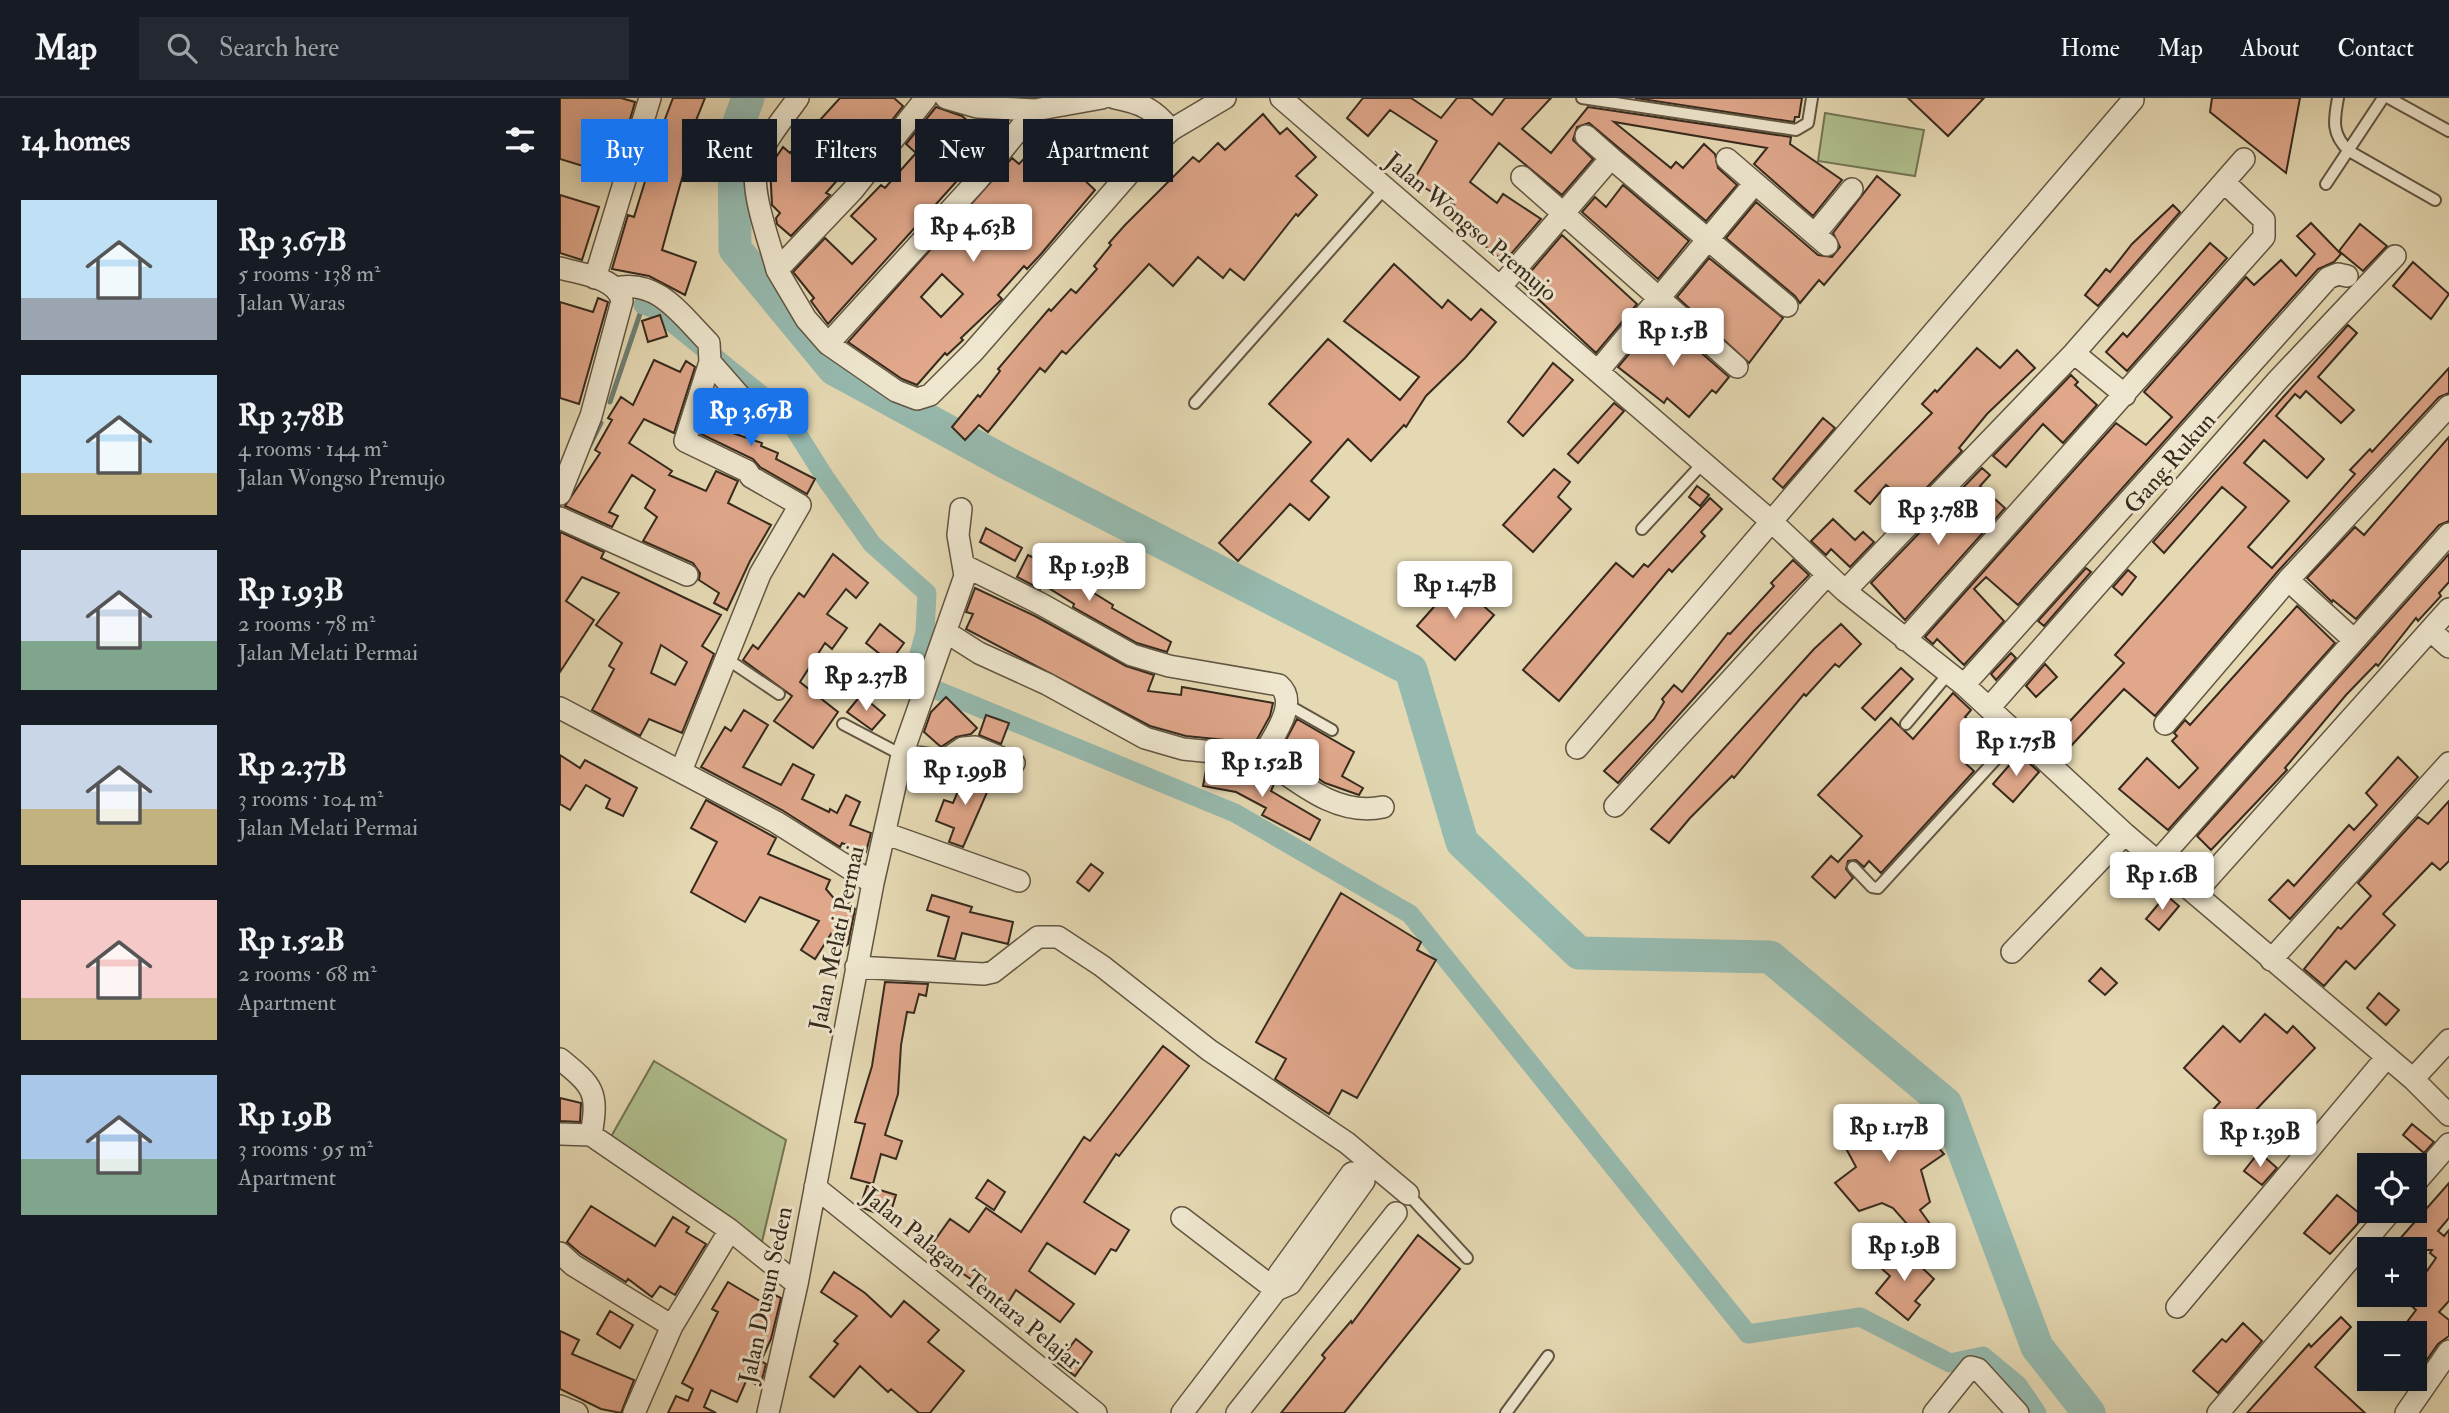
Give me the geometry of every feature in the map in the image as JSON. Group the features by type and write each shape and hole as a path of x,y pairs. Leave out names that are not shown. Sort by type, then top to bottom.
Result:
{"street":[{"path":"798,98 769,139 757,164 755,184 777,270 806,319 828,344 896,391 917,400 930,395 973,352 1125,182"},
{"path":"777,270 853,190 926,98"},
{"path":"946,98 977,107 1035,110 1102,98"},
{"path":"1115,98 1142,103 1161,119"},
{"path":"1173,129 1225,98"},
{"name":"Jalan Wongso Premujo","path":"1281,98 1772,522 1845,591 1956,679 2125,834 2413,1079 2449,1115"},
{"path":"595,278 644,100"},
{"path":"1577,748 2133,100"},
{"path":"828,344 976,182 1035,110"},
{"path":"1586,136 1787,306"},
{"path":"1501,286 1611,158"},
{"path":"1727,159 1821,240 1853,189"},
{"path":"1845,591 2074,353 2244,159"},
{"path":"1522,177 1737,367"},
{"path":"1905,640 2264,237 2264,220 2224,181"},
{"path":"1598,371 1662,298 1755,183"},
{"name":"Gang Rukun","path":"1989,708 2277,381 2395,256"},
{"path":"560,268 595,278 615,288 620,293 621,309 591,416 560,494"},
{"path":"1956,679 2328,278 2338,274 2347,276"},
{"path":"615,288 643,286 663,297 709,352 752,411"},
{"path":"681,771 760,574 800,505 751,477 747,471 685,441 709,352"},
{"path":"2074,353 2125,395"},
{"path":"2165,724 2288,580 2449,407"},
{"path":"961,509 958,544 965,566 963,584 946,632 979,653 1047,684 1144,738 1183,749 1262,757 1342,806 1357,811 1383,807"},
{"path":"560,518 687,575"},
{"path":"2157,862 2449,534"},
{"path":"965,566 1041,604 1132,655 1169,666 1279,685 1285,690 1288,705 1262,757"},
{"path":"1615,806 1827,575"},
{"path":"2288,580 2354,640"},
{"path":"2195,892 2449,609"},
{"path":"2430,631 2449,647"},
{"name":"Jalan Melati Permai","path":"815,1187 856,967 902,755 946,632"},
{"path":"560,708 776,822 873,883"},
{"path":"902,755 936,762 950,758 963,748 975,747 1014,763"},
{"path":"2271,960 2449,763"},
{"path":"887,834 1019,881"},
{"path":"2011,952 2125,834"},
{"path":"856,967 984,974 993,972 1038,937 1058,937 1102,966 1209,1050 1347,1143 1408,1194"},
{"path":"2413,1079 2449,1040"},
{"path":"2177,1307 2386,1058"},
{"path":"560,1059 589,1082 596,1096 591,1135"},
{"path":"560,1134 591,1135 730,1230 797,1284"},
{"path":"2427,1169 2449,1144"},
{"path":"1182,1413 1276,1290 1279,1274 1352,1173 1364,1181 1290,1284 1276,1290"},
{"name":"Jalan Dusun Seden","path":"768,1413 797,1284 815,1187"},
{"name":"Jalan Palagan Tentara Pelajar","path":"815,1187 1097,1413"},
{"path":"1237,1413 1396,1213"},
{"path":"1182,1218 1276,1290"},
{"path":"2218,1413 2381,1223"},
{"path":"634,1413 672,1325 730,1230"},
{"path":"560,1254 573,1265 672,1325"},
{"path":"2406,1413 2449,1351"},
{"path":"1934,1413 1971,1367 1979,1369 2018,1413"},
{"path":"560,1406 577,1413"}],"lane":[{"path":"1582,98 1796,130 1808,123 1812,98"},
{"path":"2339,98 2335,133 2349,151 2435,200"},
{"path":"2326,184 2383,98"},
{"path":"2389,98 2449,131"},
{"path":"1195,403 1385,188"},
{"path":"1642,529 1703,463"},
{"path":"727,659 779,694"},
{"path":"1906,724 1956,679"},
{"path":"1288,705 1332,730"},
{"path":"843,724 902,755"},
{"path":"1853,867 1872,887 1878,888 2018,735"},
{"path":"1408,1194 1467,1258"},
{"path":"1506,1413 1548,1356"}],"green space":[{"path":"1825,113 1924,130 1915,176 1818,161"},
{"path":"654,1061 786,1140 760,1250 608,1142"}],"building":[{"path":"560,98 621,98 635,102 630,119 581,119 581,165 560,159"},
{"path":"673,98 705,98 697,119 682,119 682,178 662,250 696,262 685,295 649,276 612,269 628,215 634,217 645,182 668,182 668,119 665,119"},
{"path":"840,98 894,98 903,106 893,119 821,119"},
{"path":"1363,98 1411,98 1441,118 1457,98 1471,98 1492,115 1505,98 1551,98 1522,129 1551,153 1588,107 1791,137 1790,144 1842,180 1813,216 1754,164 1767,148 1614,122 1671,168 1676,162 1683,168 1704,144 1715,154 1718,168 1737,185 1706,221 1589,123 1577,127 1573,140 1593,159 1562,195 1499,143 1470,182 1497,203 1503,194 1541,219 1504,262 1447,213 1454,205 1413,181 1437,141 1390,110 1368,136 1347,118"},
{"path":"1635,98 1802,98 1799,117 1795,117 1794,122"},
{"path":"1908,98 1984,98 1948,136"},
{"path":"2212,98 2300,98 2286,173 2210,112"},
{"path":"936,107 965,119 926,119"},
{"path":"1263,114 1280,134 1287,128 1316,157 1296,176 1317,195 1298,216 1296,214 1244,280 1230,269 1223,278 1198,257 1173,286 1149,264 1066,354 1062,351 1045,372 1040,368 988,432 979,425 965,440 952,427 978,395 980,397 1000,371 998,369 1049,309 1051,311 1071,289 1076,293 1097,269 1094,266 1111,245 1109,243 1168,182 1173,182 1173,177 1193,157 1199,162 1218,143 1225,150"},
{"path":"915,133 915,152 906,144"},
{"path":"783,147 790,153 791,182 836,182 826,193 830,195 791,236 777,224 776,218 780,213 772,205 771,182 777,182 777,156"},
{"path":"915,154 915,182 956,182 828,324 811,301 814,298 793,272 825,238 852,264 876,239 851,216 881,185 885,188 890,182 901,182 901,170"},
{"path":"1012,158 1019,164 1023,160 1023,182 1087,182 1095,190 1041,254 1027,269 1024,266 998,295 1002,299 961,338 963,340 947,355 945,353 917,385 902,379 848,342 991,182 1009,182 1009,161","holes":["942,274 963,294 941,317 921,297"]},
{"path":"1877,176 1900,195 1824,285 1819,280 1800,303 1726,238 1756,202 1818,255 1832,257 1840,247 1833,233"},
{"path":"1623,185 1689,241 1658,279 1582,212 1595,197 1606,207"},
{"path":"560,195 599,207 582,260 560,253"},
{"path":"2173,205 2180,212 2098,306 2085,295 2106,269 2110,272 2132,244"},
{"path":"2311,223 2341,254 2334,262 2318,269 2018,605 1986,577 1974,589 2004,621 1964,665 1937,639 1933,644 1925,637 2116,423 2146,445 2172,417 2144,392 2246,277 2254,285 2281,260 2296,276 2315,254 2297,236"},
{"path":"2360,224 2387,246 2363,271 2339,251"},
{"path":"1562,235 1637,304 1596,353 1521,283"},
{"path":"2210,243 2227,258 2127,371 2106,352 2123,333 2127,337"},
{"path":"1709,258 1783,318 1749,363 1677,297"},
{"path":"2413,262 2449,294 2431,319 2393,286"},
{"path":"1394,264 1442,308 1448,300 1471,320 1481,309 1496,322 1465,358 1426,396 1406,427 1404,425 1371,461 1348,439 1311,481 1329,497 1309,520 1290,504 1238,561 1219,543 1311,442 1269,404 1328,339 1400,400 1419,377 1344,321"},
{"path":"598,298 608,302 579,404 560,398 560,302 593,312"},
{"path":"660,315 667,336 648,342 642,321"},
{"path":"1660,317 1729,377 1716,393 1712,390 1689,417 1667,398 1664,403 1618,367"},
{"path":"2348,325 2357,333 2318,377 2354,410 2341,423 2306,391 2300,398 2295,394 2276,416 2324,459 2307,478 2264,440 2244,463 2289,501 2248,547 2272,568 2355,474 2350,470 2370,449 2372,452 2449,368 2449,393 2439,397 2278,571 2155,716 2124,689 2070,747 2057,735 2124,663 2115,655 2246,507 2222,487 2164,553 2153,542"},
{"path":"1977,348 2000,368 2017,350 2035,368 1987,414 1959,448 1962,451 1910,505 1886,485 1870,504 1855,491 1932,413 1922,404 1935,390 1937,392"},
{"path":"654,360 680,372 686,361 695,367 674,433 644,419 629,443 672,471 669,475 706,491 716,471 738,481 728,503 771,525 750,561 727,610 714,603 719,593 699,580 700,573 693,563 643,541 657,517 645,508 655,490 632,475 609,512 618,516 612,527 565,506 600,453 595,450 612,420 608,418 621,397 633,405"},
{"path":"1553,363 1573,380 1523,436 1508,422"},
{"path":"2071,375 2078,382 2075,385 2097,405 2063,443 2043,424 2006,467 1993,456"},
{"path":"712,399 733,409 727,431 762,443 761,446 778,453 776,459 815,479 807,494 760,467 753,459 701,434"},
{"path":"1614,403 1624,411 1578,463 1568,454"},
{"path":"1823,418 1835,428 1783,488 1773,479"},
{"path":"2449,437 2449,521 2439,525 2356,619 2333,600 2332,602 2307,578 2355,527 2364,535"},
{"path":"1982,468 1990,475 1980,486 2005,508 1905,620 1871,583"},
{"path":"1554,469 1570,482 1558,497 1571,509 1533,552 1503,525"},
{"path":"1697,486 1709,495 1700,506 1689,497"},
{"path":"1710,498 1722,509 1701,532 1705,536 1672,572 1669,569 1559,701 1523,670 1616,563 1633,577 1644,564 1648,567"},
{"path":"1833,519 1855,540 1863,532 1874,542 1850,567 1831,549 1826,555 1811,541"},
{"path":"986,528 1022,548 1015,561 980,542"},
{"path":"560,532 604,552 601,558 721,615 702,646 714,654 682,733 649,719 640,736 592,710 614,669 609,666 622,643 596,625 619,593 582,577 566,601 594,620 560,672","holes":["661,645 687,662 675,685 651,673"]},
{"path":"833,554 868,583 856,598 846,589 827,614 847,628 832,649 825,643 800,682 838,712 813,748 774,721 792,696 743,660 753,645 758,649 799,593 804,597"},
{"path":"2449,554 2449,582 2439,593 2441,596 2418,621 2416,618 2378,666 2376,664 2346,695 2285,768 2287,770 2211,850 2197,836"},
{"path":"1028,555 1052,567 1113,605 1112,608 1171,642 1167,652 1137,643 1073,607 1074,604 1042,584 1040,589 1017,577"},
{"path":"1793,560 1809,575 1754,631 1618,783 1604,771 1654,719 1664,702 1662,699 1674,685 1682,692 1728,633 1730,634 1774,586 1771,583"},
{"path":"2086,568 2091,572 2044,626 2038,621"},
{"path":"2128,570 2136,577 2122,595 2113,587"},
{"path":"1456,582 1494,615 1455,660 1417,626"},
{"path":"975,588 1035,616 1126,666 1154,675 1148,691 1181,695 1182,687 1273,703 1270,716 1255,743 1186,736 1150,726 966,629 973,614 966,612"},
{"path":"2297,606 2335,643 2168,830 2119,789 2147,758 2179,788 2198,768 2172,741 2177,736 2174,733 2185,720 2190,725"},
{"path":"880,624 904,643 890,662 866,643"},
{"path":"1841,624 1861,644 1839,667 1835,664 1806,696 1804,694 1734,778 1732,776 1690,818 1669,843 1651,829 1814,649"},
{"path":"2011,653 2016,658 1996,680 1991,674"},
{"path":"2045,664 2057,677 2036,697 2026,686"},
{"path":"1901,668 1913,679 1875,720 1862,708"},
{"path":"1953,693 1971,710 1965,717 1989,738 1966,764 1974,771 1881,873 1869,861 1864,867 1856,860 1848,861 1846,869 1853,878 1835,898 1812,877 1831,856 1838,862 1862,836 1818,795 1891,718 1913,739"},
{"path":"861,695 885,715 872,730 847,712"},
{"path":"946,697 977,728 971,734 956,737 941,747 924,732 931,712"},
{"path":"744,710 768,725 743,767 781,785 793,764 814,775 802,799 829,812 830,809 837,813 846,795 860,802 850,825 871,833 866,852 842,843 840,847 782,810 701,767 725,727 731,731"},
{"path":"986,715 1009,723 1001,744 979,735"},
{"path":"1297,719 1354,752 1342,776 1363,788 1359,795 1325,783 1279,753"},
{"path":"2019,754 2039,772 2013,802 1993,784"},
{"path":"560,755 580,768 585,760 637,788 623,816 606,808 610,799 586,785 570,810 560,804"},
{"path":"2398,757 2418,777 2290,919 2269,900 2288,880 2294,886 2349,825 2354,830 2377,805 2366,793"},
{"path":"1207,765 1242,768 1241,773 1255,780 1274,784 1271,791 1320,820 1310,840 1262,815 1266,808 1236,792 1203,786"},
{"path":"967,770 992,781 963,847 949,842 954,828 936,821 944,800 953,803"},
{"path":"706,800 776,838 768,854 830,880 826,889 842,908 850,903 855,909 848,944 843,948 831,934 815,959 801,950 819,921 760,897 745,922 691,892 717,842 691,828"},
{"path":"2449,801 2449,861 2440,870 2432,863 2383,914 2395,925 2355,969 2346,961 2324,986 2304,969 2338,927 2341,929 2371,896 2358,883 2418,817 2428,824"},
{"path":"1091,864 1103,873 1089,891 1077,882"},
{"path":"1341,893 1421,942 1417,950 1436,960 1357,1098 1342,1090 1329,1114 1275,1079 1286,1059 1256,1042"},
{"path":"932,895 972,907 970,912 1013,922 1008,944 962,933 955,959 938,956 949,917 927,910"},
{"path":"2166,895 2179,906 2159,930 2146,919"},
{"path":"2101,968 2117,983 2105,995 2089,981"},
{"path":"885,982 928,984 926,996 919,994 914,1013 907,1012 901,1045 898,1094 885,1135 902,1141 896,1159 881,1154 873,1184 851,1178 865,1124 855,1122 872,1066"},
{"path":"2379,993 2399,1010 2386,1025 2367,1008"},
{"path":"2265,1014 2287,1033 2293,1026 2315,1048 2232,1135 2210,1113 2220,1102 2184,1068 2223,1026 2240,1042"},
{"path":"1163,1046 1189,1066 1119,1156 1116,1154 1084,1202 1129,1230 1116,1251 1111,1249 1095,1274 1047,1243 1029,1271 1074,1304 1060,1322 1016,1290 1002,1312 979,1296 984,1288 928,1250 950,1219 969,1232 986,1208 1021,1232 1084,1137 1090,1141"},
{"path":"560,1098 581,1103 580,1122 560,1121"},
{"path":"1903,1107 1944,1154 1921,1170 1930,1202 1920,1210 1935,1231 1922,1241 1893,1208 1882,1203 1859,1211 1835,1183 1856,1167 1835,1128 1859,1110"},
{"path":"2412,1124 2434,1142 2424,1153 2403,1135"},
{"path":"2259,1152 2277,1168 2262,1185 2244,1171"},
{"path":"988,1180 1005,1192 994,1210 976,1198"},
{"path":"2449,1183 2449,1218 2438,1231 2444,1236 2449,1230 2449,1301 2439,1312 2449,1320 2449,1336 2438,1344 2427,1360 2427,1321 2408,1321 2416,1310 2413,1307 2427,1307 2427,1271 2436,1258 2430,1253 2432,1250 2427,1250 2427,1237 2401,1237 2414,1223 2427,1223 2427,1208"},
{"path":"867,1186 896,1195 889,1218 860,1207"},
{"path":"2337,1195 2357,1211 2358,1223 2330,1254 2304,1233"},
{"path":"591,1206 655,1246 673,1217 689,1227 686,1232 706,1244 675,1295 660,1286 652,1297 628,1279 626,1282 581,1254 567,1242"},
{"path":"1418,1235 1460,1269 1344,1413 1281,1413 1325,1358 1322,1355 1351,1321 1352,1323"},
{"path":"1899,1246 1934,1279 1915,1301 1920,1305 1908,1320 1876,1293 1890,1276 1881,1268"},
{"path":"834,1272 865,1293 891,1317 904,1301 939,1330 928,1342 964,1371 930,1413 919,1413 891,1389 888,1392 860,1366 834,1397 810,1377 838,1344 834,1341 857,1316 821,1292"},
{"path":"728,1282 765,1304 771,1293 781,1298 771,1339 761,1361 766,1364 760,1387 747,1379 737,1402 711,1390 704,1407 716,1413 668,1413 676,1396 688,1401 693,1389 682,1383 718,1312 712,1309"},
{"path":"610,1311 633,1325 620,1348 597,1334"},
{"path":"2341,1317 2351,1327 2315,1367 2365,1413 2247,1413 2309,1344 2311,1347"},
{"path":"2243,1323 2262,1341 2218,1393 2193,1371 2222,1339 2226,1342"},
{"path":"560,1331 579,1340 572,1354 634,1380 621,1413 601,1409 560,1389"},
{"path":"1076,1339 1092,1352 1075,1376 1058,1363"}],"waterway":[{"path":"748,98 734,136 735,249 834,369 1003,461 1411,670 1462,842 1579,953 1770,957 1946,1104 2037,1347 2089,1413"},
{"path":"610,402 643,305"},
{"path":"643,305 655,309 785,414 872,544 927,593 925,632 912,680 1235,813 1410,914 1748,1334 1860,1317 1950,1363 1983,1356 2018,1385 2037,1413"},
{"path":"590,445 601,423"}]}
